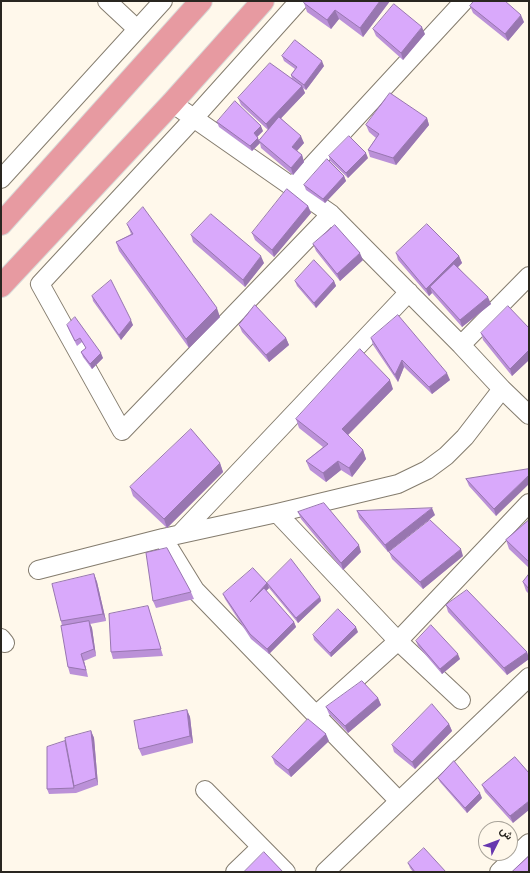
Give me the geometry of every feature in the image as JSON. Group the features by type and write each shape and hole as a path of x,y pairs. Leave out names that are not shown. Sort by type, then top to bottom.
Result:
{"main road":[{"path":"1,224 201,1"},
{"path":"1,286 172,103 263,1"}],"street":[{"path":"107,1 138,29"},
{"path":"1,180 163,1"},
{"path":"299,1 194,118 40,284 122,431 331,214"},
{"path":"292,187 464,1"},
{"path":"172,103 331,214 529,415"},
{"path":"461,345 529,276"},
{"path":"172,536 409,292"},
{"path":"38,570 172,536 398,484 427,470 446,456 465,437 502,389"},
{"path":"316,715 398,641 529,503"},
{"path":"277,513 398,641 461,700"},
{"path":"172,536 195,590 399,801"},
{"path":"325,872 529,677"},
{"path":"205,790 286,872"},
{"path":"499,872 529,843"},
{"path":"235,872 261,847"}],"building":[{"path":"305,1 380,1 360,28 335,10 327,20 304,3"},
{"path":"474,1 505,1 521,15 505,34 470,6"},
{"path":"394,4 422,27 401,53 373,29"},
{"path":"295,40 322,61 304,85 291,75 297,67 282,56"},
{"path":"270,63 302,86 266,124 238,98"},
{"path":"390,93 427,118 393,158 368,150 379,134 366,125"},
{"path":"235,101 261,126 254,133 258,138 250,146 217,122"},
{"path":"279,117 301,136 292,147 302,155 291,168 259,141"},
{"path":"349,136 366,153 346,173 329,156"},
{"path":"327,159 344,176 323,199 304,185"},
{"path":"287,189 308,206 272,250 252,233"},
{"path":"143,207 217,308 186,339 116,242 133,234 127,224"},
{"path":"211,214 261,256 243,280 191,235"},
{"path":"427,224 459,256 426,289 396,253"},
{"path":"335,225 360,253 337,274 313,244"},
{"path":"314,260 334,281 314,303 295,281"},
{"path":"454,264 488,297 460,320 430,287"},
{"path":"111,280 131,320 119,335 92,296"},
{"path":"255,305 286,338 266,355 239,325"},
{"path":"508,306 529,328 529,350 510,369 481,333"},
{"path":"398,315 447,373 429,387 402,360 395,375 371,338"},
{"path":"75,317 101,353 90,364 81,352 86,348 80,338 75,341 67,325"},
{"path":"360,349 390,380 342,429 363,450 349,468 338,461 323,473 306,461 328,444 296,419"},
{"path":"191,429 220,463 164,519 130,487"},
{"path":"529,469 529,475 494,509 466,479"},
{"path":"324,503 359,545 341,563 298,512"},
{"path":"432,508 385,545 357,511"},
{"path":"430,520 461,549 420,582 389,552"},
{"path":"529,520 529,562 506,540"},
{"path":"167,548 191,592 153,601 146,553"},
{"path":"291,559 320,597 296,618 267,583"},
{"path":"253,568 267,583 250,602 264,588 294,622 267,649 250,634 223,594"},
{"path":"94,574 103,614 61,621 52,584"},
{"path":"529,574 529,589 523,582"},
{"path":"467,590 527,652 504,668 446,605"},
{"path":"148,606 161,649 111,652 109,614"},
{"path":"338,609 356,627 330,653 313,635"},
{"path":"89,621 94,649 81,654 86,670 68,667 61,626"},
{"path":"431,625 458,654 440,669 416,641"},
{"path":"362,681 378,698 345,726 326,707"},
{"path":"432,704 449,724 412,762 392,745"},
{"path":"187,710 190,736 139,749 134,721"},
{"path":"308,719 326,734 288,770 272,757"},
{"path":"91,731 96,778 74,786 65,738"},
{"path":"65,741 74,788 47,789 47,747"},
{"path":"515,757 529,773 529,801 510,816 482,785"},
{"path":"454,761 480,793 465,808 438,778"},
{"path":"424,848 446,872 415,872 408,863"},
{"path":"264,852 283,872 244,872"},
{"path":"529,856 529,872 512,872"}]}
